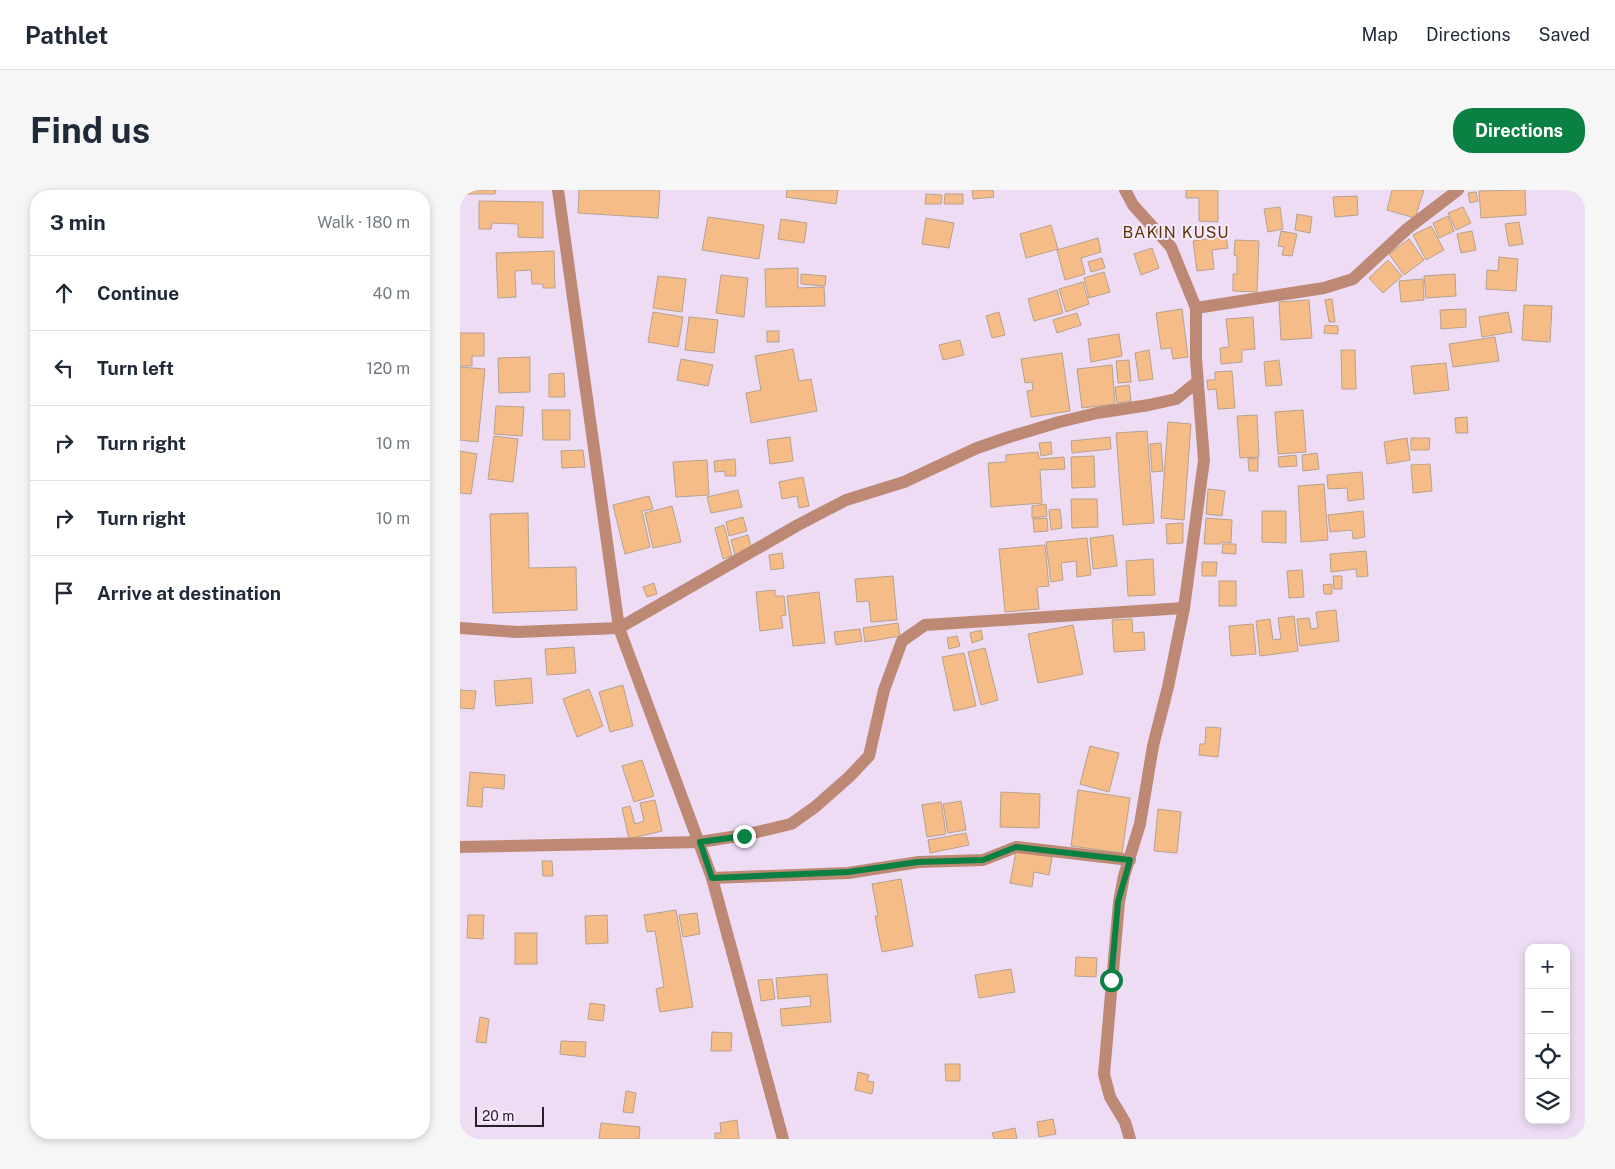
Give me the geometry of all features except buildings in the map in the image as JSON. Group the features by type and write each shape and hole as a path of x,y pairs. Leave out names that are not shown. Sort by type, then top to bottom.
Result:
{"street":[{"path":"558,190 619,628 712,878 783,1139"},
{"path":"1125,190 1133,205 1172,247 1196,308 1196,359 1204,460 1184,608 1168,687 1153,746 1140,824 1118,902 1104,1074 1110,1097 1125,1122 1130,1139"},
{"path":"1196,308 1324,288 1354,279 1407,230 1458,190"},
{"path":"460,628 517,632 619,628 798,525 846,500 904,482 977,448 1059,422 1097,412 1149,405 1176,399 1198,382"},
{"path":"460,847 700,842 744,836 791,824 815,807 849,777 869,756 884,690 902,641 925,625 1184,608"},
{"path":"712,878 848,872 918,862 983,860 1016,847 1130,860"}],"district":[{"name":"BAKIN KUSU","path":"1176,232"}],"route":[{"path":"744,836 700,842 712,878 848,872 918,862 983,860 1016,847 1130,860 1118,902 1111,980"}]}
